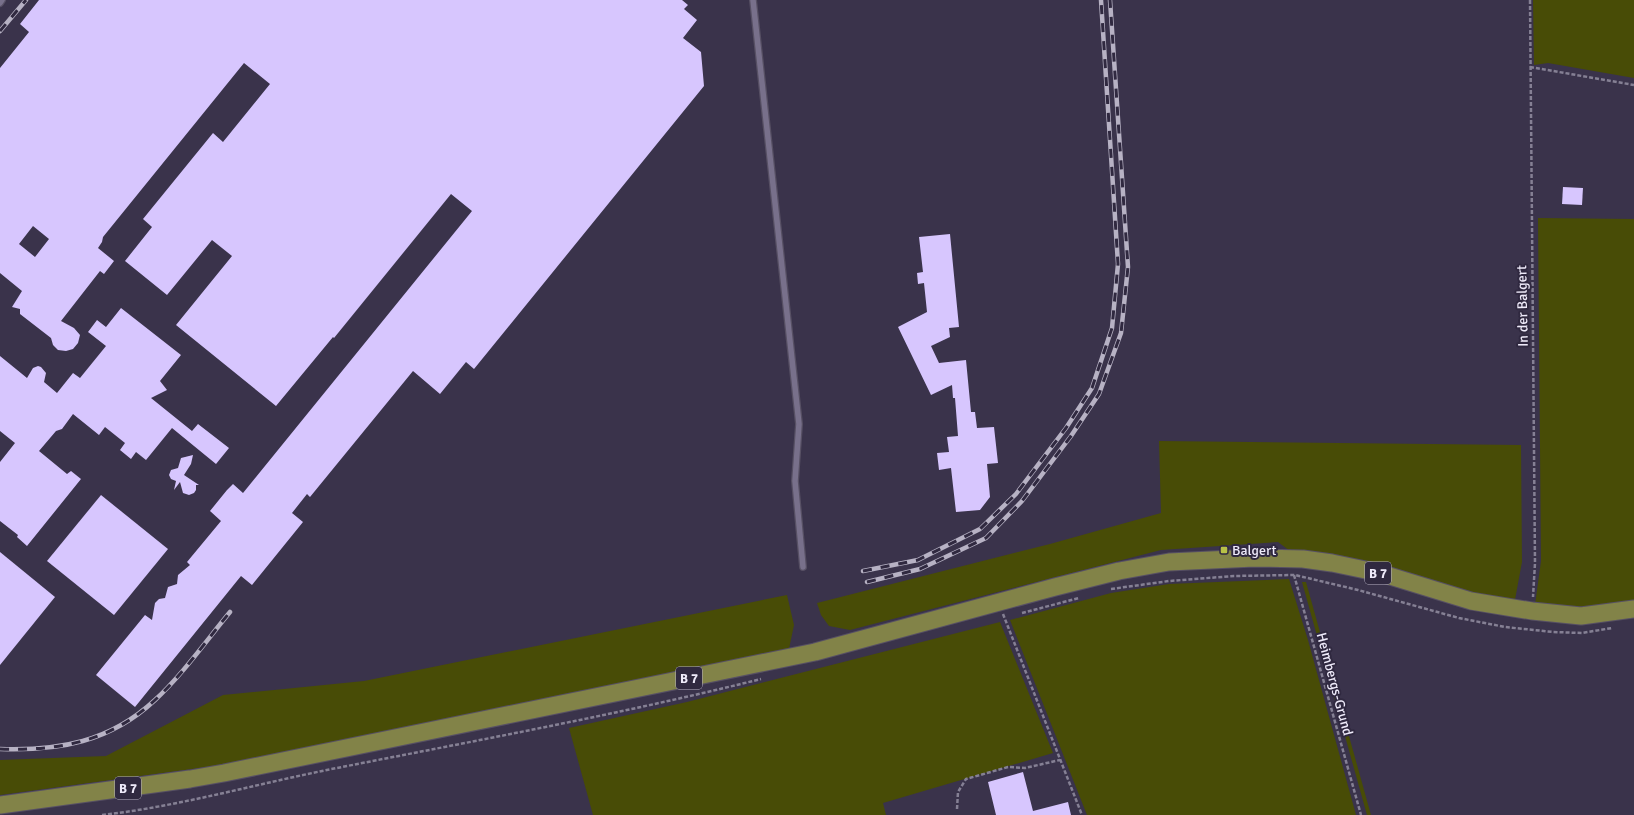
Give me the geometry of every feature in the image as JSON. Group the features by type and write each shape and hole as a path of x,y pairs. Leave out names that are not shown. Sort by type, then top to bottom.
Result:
{"main road":[{"name":"B 7","path":"0,805 190,779 255,767 815,652 1002,610 1119,571 1170,562 1254,558 1303,559 1332,563 1380,574 1471,601 1532,611 1581,616 1634,609"}],"lane":[{"path":"753,0 799,424 795,481 803,567"}],"path":[{"name":"In der Balgert","path":"1530,0 1535,555 1532,611"},
{"path":"1530,67 1634,85"},
{"name":"Heimbergs-Grund","path":"1290,559 1361,815"},
{"path":"1110,590 1169,581 1234,576 1294,575 1365,592 1459,618 1505,627 1553,632 1582,633 1619,627"},
{"path":"1019,613 1080,598"},
{"path":"1002,610 1012,615"},
{"path":"997,619 1002,610"},
{"path":"1002,610 1082,815"},
{"path":"102,815 199,800 319,772 566,724 768,678"},
{"path":"957,809 958,792 966,779 1008,767 1025,768 1060,760"}],"shaded area":[{"path":"1533,0 1634,0 1634,78 1548,63 1534,65"},
{"path":"1538,218 1634,219 1634,601 1568,608 1535,605 1541,561"},
{"path":"1159,441 1521,445 1522,562 1514,605 1290,551 1278,542 1161,550 850,630 829,626 821,615 817,603 1050,544 1161,513"},
{"path":"1289,579 1308,640 1356,815 1087,815 1010,620 1111,593 1169,584"},
{"path":"1302,582 1306,582 1371,815 1367,815"},
{"path":"787,595 794,625 789,649 229,764 0,795 0,760 106,756 223,695 364,681"},
{"path":"1000,622 1053,753 883,803 886,815 593,815 569,728 687,702"}],"building":[{"path":"39,0 682,0 688,5 684,9 697,20 683,38 701,52 704,86 474,369 466,362 440,394 413,371 310,497 307,494 292,513 303,522 252,585 241,576 135,707 96,675 145,615 152,620 155,603 159,599 165,598 168,587 177,584 178,575 190,565 187,562 221,521 210,511 227,490 233,484 243,493 472,211 451,194 334,338 333,337 276,406 176,325 232,256 212,240 167,295 125,261 152,227 143,219 213,133 223,142 270,84 244,63 103,237 98,248 114,261 104,274 100,271 61,321 74,328 80,335 78,343 73,349 66,351 58,350 53,345 51,338 20,314 20,309 12,307 22,291 0,273 0,68 29,32 20,24","holes":["33,226 49,239 35,257 19,244"]},
{"path":"1563,187 1583,188 1582,205 1562,204"},
{"path":"950,234 959,327 949,328 950,337 931,346 939,363 966,360 971,412 975,412 977,428 994,427 998,463 987,464 990,497 980,510 956,512 951,468 939,470 937,453 949,452 947,437 958,436 955,398 953,398 952,385 931,395 898,327 927,312 924,283 918,284 917,273 923,272 919,237"},
{"path":"121,308 181,355 160,381 167,390 151,398 192,431 198,424 229,448 216,464 172,428 146,460 136,452 131,459 120,450 125,443 105,427 99,435 73,414 62,429 56,431 39,451 67,474 71,471 81,479 27,546 17,537 18,535 0,521 0,462 15,443 0,431 0,356 27,378 33,368 38,366 41,367 46,373 44,382 57,393 73,373 80,378 106,346 88,332 97,320 106,327"},
{"path":"193,455 191,464 184,475 199,485 196,485 196,490 194,493 189,495 183,493 180,482 174,490 176,481 171,479 169,475 171,470 178,468 181,458"},
{"path":"101,495 168,549 114,615 47,561"},
{"path":"0,552 55,597 0,665"},
{"path":"1023,772 1033,811 1068,802 1071,815 996,815 988,782"}],"railway":[{"path":"0,31 26,0"},
{"path":"863,571 918,560 980,529 1016,494 1066,428 1092,388 1112,328 1118,264 1101,0"},
{"path":"867,582 920,569 986,538 1022,501 1071,436 1099,394 1121,333 1128,267 1110,0"},
{"path":"0,749 43,748 63,745 83,741 120,726 138,714 165,690 185,668 230,612"}],"place":[{"name":"Balgert","path":"1224,550"}]}
